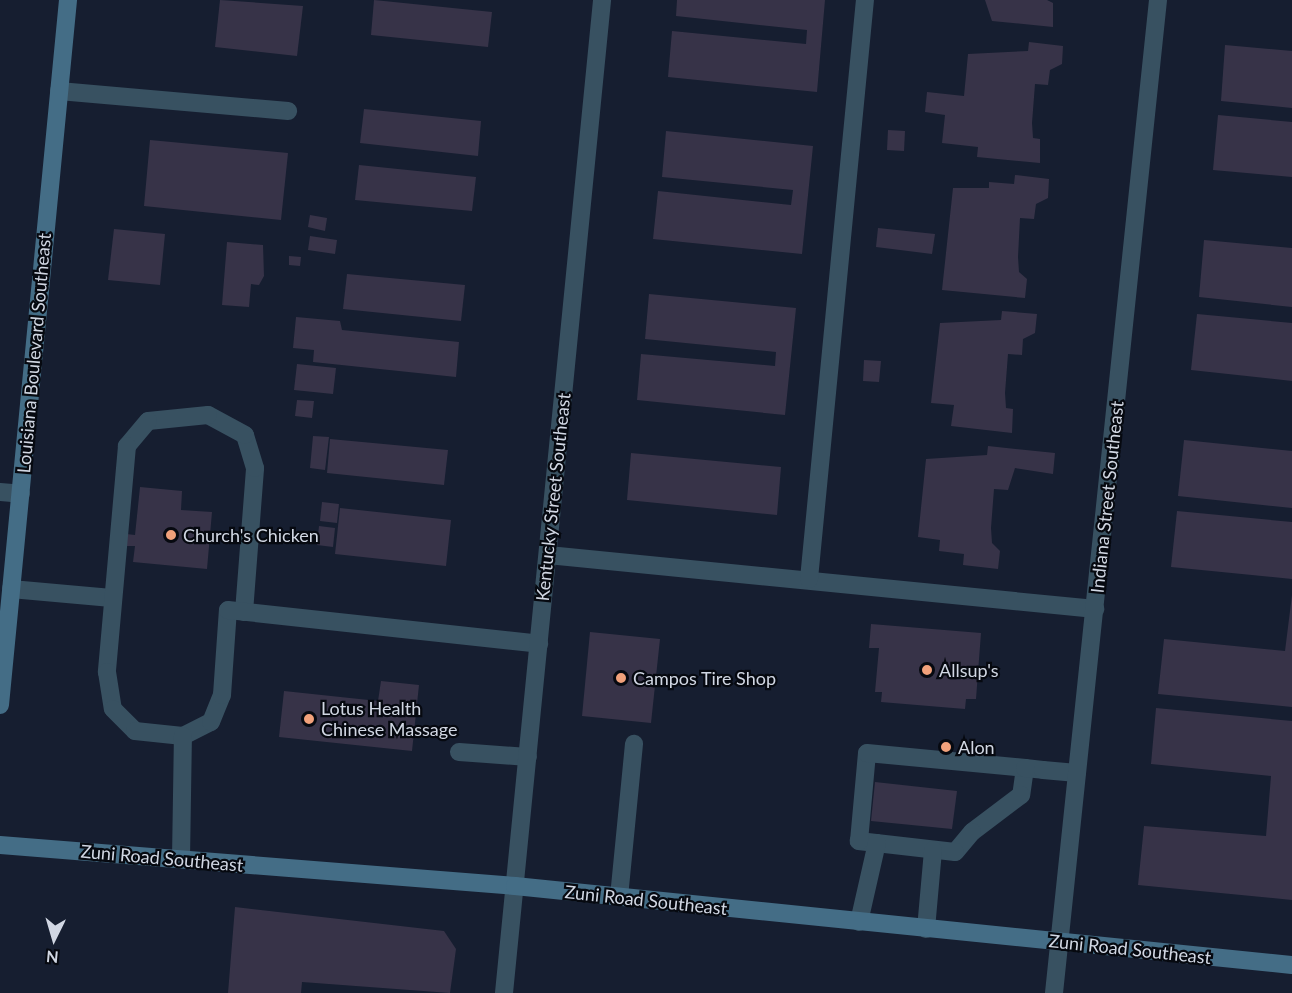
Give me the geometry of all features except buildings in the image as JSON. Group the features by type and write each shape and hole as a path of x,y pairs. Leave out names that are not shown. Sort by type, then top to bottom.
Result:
{"street":[{"name":"Louisiana Boulevard Southeast","path":"0,705 68,0"},
{"name":"Kentucky Street Southeast","path":"504,993 602,0"},
{"path":"809,579 865,0"},
{"name":"Indiana Street Southeast","path":"1054,993 1158,0"},
{"path":"59,91 288,111"},
{"path":"244,612 255,488 252,449 236,425 208,415 148,421 127,446 107,672 113,709 135,731 183,736 201,730 218,710 228,610 244,612 539,644"},
{"path":"0,492 21,494"},
{"path":"548,555 1095,609"},
{"path":"11,589 112,598"},
{"path":"181,859 183,736"},
{"path":"619,897 634,744"},
{"path":"459,752 528,757"},
{"path":"1025,768 1021,795 972,832 955,852 859,841 867,753 1025,768 1077,773"},
{"path":"859,922 877,843"},
{"name":"Zuni Road Southeast","path":"0,845 515,886 1292,965"},
{"path":"926,929 933,850"}],"place":[{"name":"Church's Chicken","path":"171,535"},
{"name":"Allsup's","path":"927,670"},
{"name":"Campos Tire Shop","path":"621,678"},
{"name":"Lotus Health Chinese Massage","path":"309,719"},
{"name":"Alon","path":"946,747"}]}
